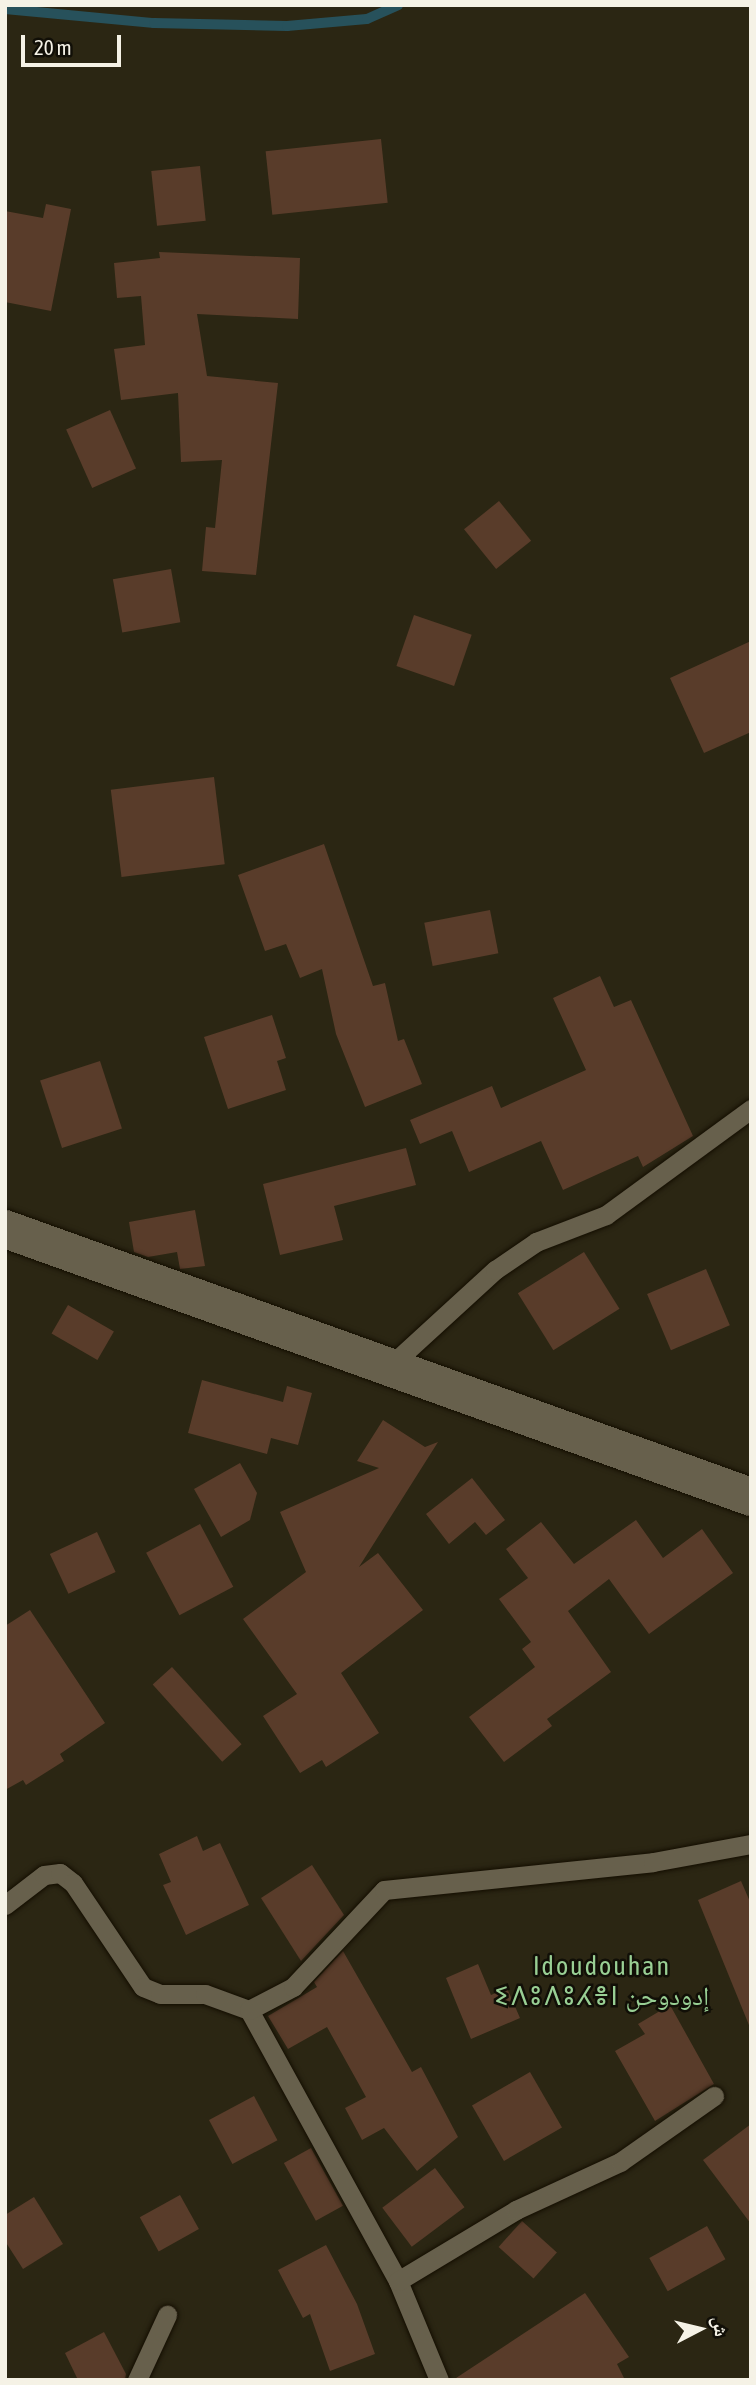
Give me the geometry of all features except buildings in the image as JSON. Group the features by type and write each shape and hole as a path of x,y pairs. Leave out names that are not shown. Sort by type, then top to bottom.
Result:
{"street":[{"path":"5,1229 751,1497"}],"lane":[{"path":"389,1367 495,1270 536,1242 606,1214 751,1109"},
{"path":"249,2010 293,1987 384,1890 653,1862 751,1844"},
{"path":"5,1905 44,1875 60,1872 73,1883 143,1987 160,1994 205,1994 249,2010 398,2281 439,2380"},
{"path":"398,2281 516,2210 620,2162 714,2096"},
{"path":"137,2380 167,2315"}],"waterway":[{"path":"5,9 154,23 287,26 367,19 398,5"}],"district":[{"name":"Idoudouhan ⵉⴷⵓⴷⵓⵃⴻⵏ إدودوحن","path":"602,1982"}]}
